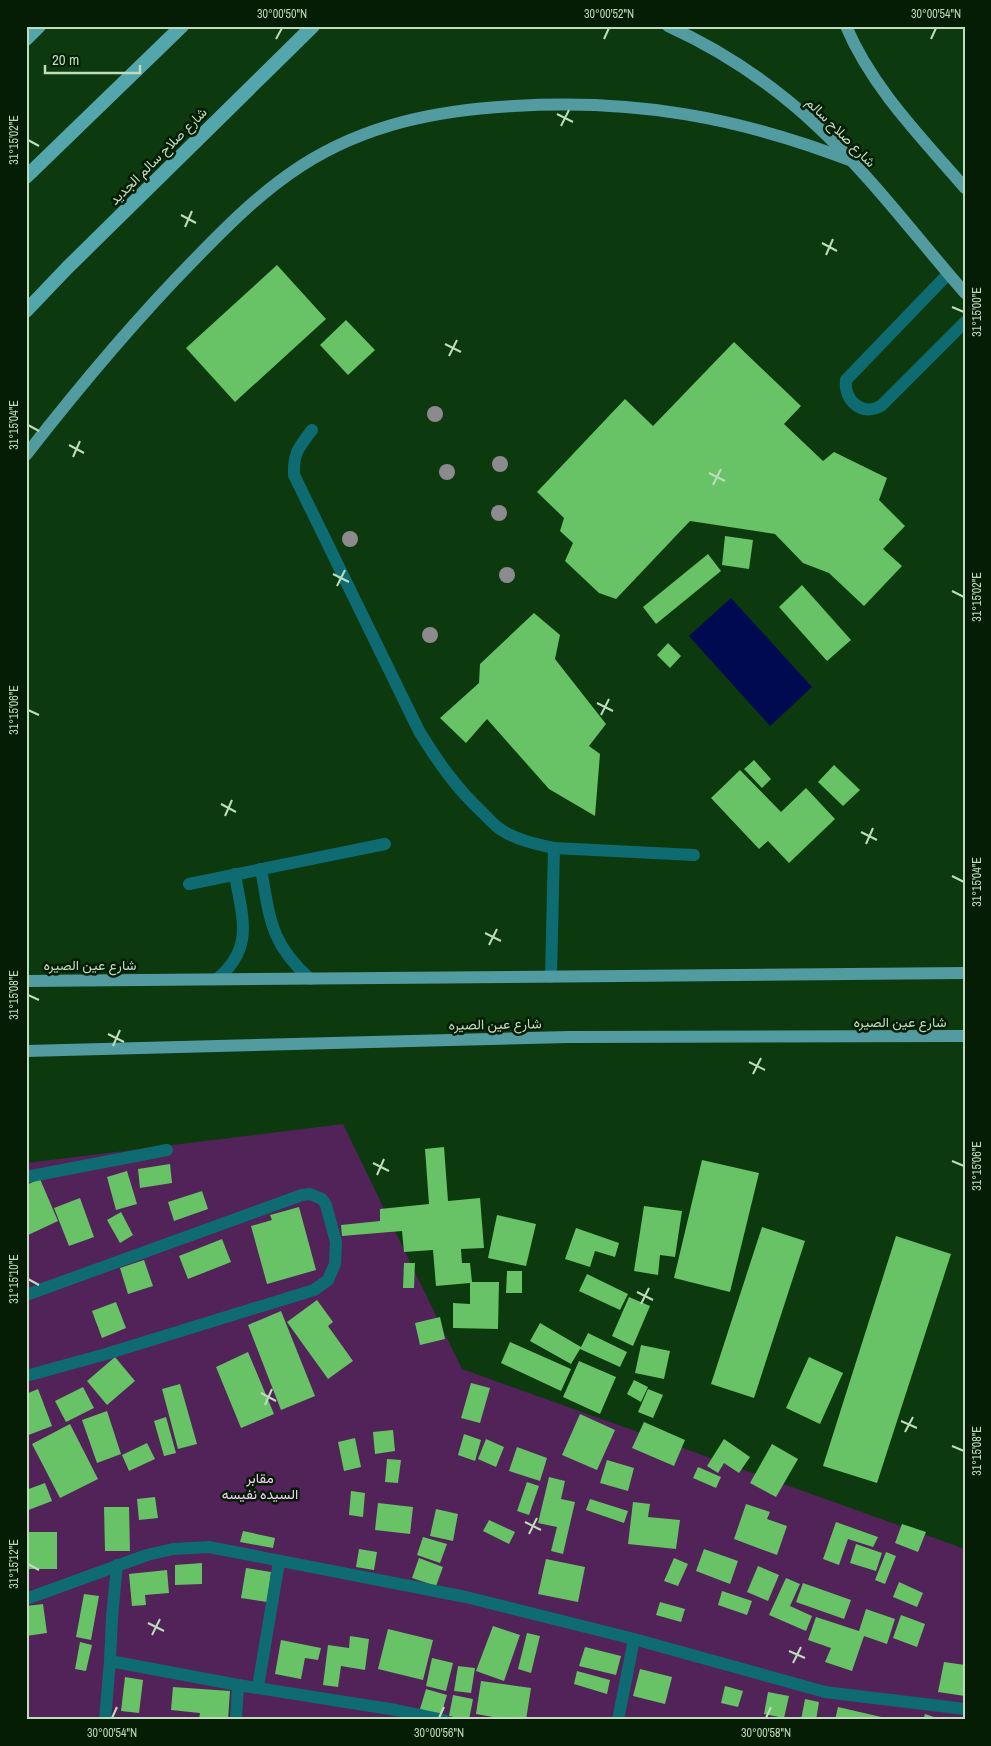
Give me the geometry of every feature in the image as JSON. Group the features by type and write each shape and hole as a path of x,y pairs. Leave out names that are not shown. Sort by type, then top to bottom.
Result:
{"highway":[{"path":"26,39 39,26"},
{"path":"26,177 182,26"},
{"name":"شارع صلاح سالم الجديد","path":"26,311 313,26"}],"main road":[{"name":"شارع صلاح سالم","path":"668,26 685,31 733,61 816,124 852,161 965,293"},
{"path":"846,26 869,71 891,101 965,188"},
{"path":"26,455 123,336 238,215 302,165 337,146 374,130 415,118 458,110 551,104 602,104 651,108 703,116 804,142 852,161"},
{"name":"شارع عين الصيره","path":"26,980 965,973"},
{"name":"شارع عين الصيره","path":"26,1051 569,1037 965,1036"}],"street":[{"path":"948,274 846,380 847,394 860,407 867,410 875,410 965,322"},
{"path":"312,430 298,448 294,462 294,476 419,731 436,759 462,794 499,829 519,839 554,848 694,855"},
{"path":"189,884 384,844"},
{"path":"551,977 554,848"},
{"path":"261,869 271,924 277,939 296,967 310,979"},
{"path":"217,979 229,969 238,955 243,942 243,926 235,874"},
{"path":"26,1177 167,1150"},
{"path":"26,1295 302,1195 310,1194 317,1196 326,1204 336,1242 335,1264 328,1280 314,1290 106,1354 26,1376"},
{"path":"26,1599 147,1555 173,1550 209,1547 466,1597 634,1639 826,1692 965,1709"},
{"path":"258,1687 279,1562"},
{"path":"105,1720 112,1617 118,1565"},
{"path":"618,1720 634,1639"},
{"path":"110,1661 444,1720"},
{"path":"236,1720 238,1685"}],"green space":[{"name":"مقابر السيده نفيسه","path":"343,1124 462,1369 965,1549 965,1720 26,1720 26,1163"}],"shaded area":[{"path":"731,598 812,687 770,726 689,636"}],"building":[{"path":"277,265 326,319 235,402 186,348"},
{"path":"346,320 375,350 348,375 320,345"},
{"path":"734,342 801,406 784,424 823,461 834,452 887,478 879,500 905,526 883,549 902,566 864,606 829,573 803,563 775,534 690,521 616,599 599,593 565,561 573,543 560,531 564,518 537,492 625,399 653,426"},
{"path":"725,536 753,540 749,569 722,565"},
{"path":"708,554 721,571 656,624 643,607"},
{"path":"802,585 851,640 827,661 779,607"},
{"path":"534,613 560,635 555,659 606,724 589,746 600,754 595,816 549,789 487,719 466,743 440,718 479,683 480,664"},
{"path":"668,643 681,656 670,668 657,655"},
{"path":"754,760 771,779 762,788 744,769"},
{"path":"834,765 860,790 843,806 818,782"},
{"path":"740,770 781,812 806,788 835,819 789,863 768,841 759,849 711,798"},
{"path":"444,1147 448,1201 480,1198 484,1248 461,1249 462,1263 470,1263 472,1282 499,1282 498,1329 453,1328 453,1303 470,1304 470,1283 436,1286 433,1250 404,1252 402,1231 342,1236 341,1225 380,1221 380,1209 429,1204 425,1149"},
{"path":"702,1160 759,1173 730,1292 674,1278"},
{"path":"170,1164 172,1183 140,1188 138,1169"},
{"path":"127,1171 137,1204 116,1210 107,1177"},
{"path":"40,1179 58,1221 26,1236 26,1185"},
{"path":"202,1191 208,1209 174,1221 168,1202"},
{"path":"80,1198 94,1237 69,1246 54,1208"},
{"path":"644,1206 682,1211 675,1257 660,1255 658,1275 634,1271"},
{"path":"299,1207 316,1270 267,1284 251,1226 272,1220 270,1215"},
{"path":"121,1212 133,1235 120,1243 107,1220"},
{"path":"497,1215 536,1224 526,1266 488,1258"},
{"path":"762,1227 805,1241 754,1398 711,1384"},
{"path":"576,1228 619,1243 615,1257 595,1251 590,1267 565,1259"},
{"path":"896,1236 951,1254 877,1483 823,1466"},
{"path":"222,1239 231,1262 188,1279 179,1256"},
{"path":"144,1260 153,1286 128,1294 120,1268"},
{"path":"404,1263 415,1263 414,1288 403,1288"},
{"path":"507,1271 522,1271 522,1293 506,1293"},
{"path":"587,1274 628,1294 620,1310 579,1291"},
{"path":"629,1297 650,1306 633,1346 612,1336"},
{"path":"317,1300 333,1322 328,1326 353,1361 328,1379 287,1322"},
{"path":"116,1302 126,1328 102,1338 92,1311"},
{"path":"281,1311 315,1396 281,1410 248,1325"},
{"path":"440,1317 445,1339 420,1345 415,1323"},
{"path":"540,1323 581,1347 588,1333 627,1352 620,1367 580,1349 571,1364 530,1341"},
{"path":"510,1342 571,1369 561,1391 501,1363"},
{"path":"641,1345 670,1351 664,1379 635,1373"},
{"path":"248,1352 274,1414 241,1428 216,1367"},
{"path":"115,1357 135,1381 107,1405 87,1381"},
{"path":"809,1357 843,1373 820,1424 786,1408"},
{"path":"579,1361 616,1377 600,1414 563,1397"},
{"path":"634,1380 648,1387 641,1402 627,1394"},
{"path":"471,1383 490,1388 480,1423 461,1418"},
{"path":"180,1384 197,1444 178,1449 162,1389"},
{"path":"83,1387 94,1408 66,1422 55,1401"},
{"path":"38,1389 52,1426 26,1436 26,1394"},
{"path":"648,1389 663,1395 653,1418 638,1412"},
{"path":"107,1411 121,1454 97,1463 82,1420"},
{"path":"580,1414 615,1430 597,1470 562,1455"},
{"path":"166,1417 176,1453 164,1456 154,1421"},
{"path":"644,1422 685,1440 674,1466 632,1448"},
{"path":"70,1424 98,1479 60,1498 32,1444"},
{"path":"393,1430 395,1451 375,1454 373,1432"},
{"path":"464,1434 481,1440 475,1461 458,1455"},
{"path":"355,1438 361,1467 344,1471 338,1442"},
{"path":"486,1439 504,1447 496,1467 478,1459"},
{"path":"724,1439 750,1457 739,1473 724,1463 718,1473 707,1466"},
{"path":"147,1443 155,1459 129,1471 122,1455"},
{"path":"772,1444 798,1459 776,1497 750,1483"},
{"path":"517,1447 547,1458 540,1481 509,1471"},
{"path":"387,1459 401,1460 398,1483 385,1482"},
{"path":"607,1460 634,1468 628,1491 600,1483"},
{"path":"698,1467 721,1477 716,1488 693,1478"},
{"path":"549,1477 565,1481 561,1499 575,1502 563,1554 551,1551 557,1527 538,1523"},
{"path":"527,1482 539,1486 529,1515 517,1511"},
{"path":"45,1483 52,1501 26,1511 26,1490"},
{"path":"351,1491 365,1493 363,1517 349,1515"},
{"path":"155,1497 158,1518 139,1520 137,1499"},
{"path":"590,1499 628,1511 624,1523 586,1510"},
{"path":"633,1502 650,1504 648,1517 680,1520 676,1549 628,1544"},
{"path":"378,1503 413,1507 410,1534 375,1530"},
{"path":"746,1504 770,1512 767,1519 787,1526 777,1555 734,1539"},
{"path":"104,1507 129,1507 130,1551 105,1551"},
{"path":"436,1509 458,1514 453,1541 430,1536"},
{"path":"489,1520 515,1532 509,1544 483,1531"},
{"path":"836,1522 878,1537 873,1547 848,1539 839,1565 823,1559"},
{"path":"902,1524 926,1532 918,1552 895,1543"},
{"path":"243,1531 275,1538 273,1548 240,1542"},
{"path":"26,1532 57,1532 57,1569 26,1569"},
{"path":"423,1537 447,1544 440,1563 417,1555"},
{"path":"856,1544 882,1553 876,1571 850,1563"},
{"path":"359,1549 377,1552 374,1570 356,1567"},
{"path":"704,1549 738,1561 730,1584 696,1571"},
{"path":"886,1552 896,1556 885,1584 875,1580"},
{"path":"419,1558 443,1567 436,1586 412,1578"},
{"path":"674,1558 688,1564 678,1586 664,1581"},
{"path":"546,1559 585,1567 578,1602 538,1594"},
{"path":"202,1563 202,1584 175,1585 175,1565"},
{"path":"758,1566 779,1575 768,1601 747,1592"},
{"path":"246,1568 271,1572 267,1602 241,1598"},
{"path":"167,1570 169,1593 145,1595 146,1605 132,1606 129,1574"},
{"path":"786,1578 800,1584 790,1606 812,1616 806,1631 769,1615"},
{"path":"899,1582 923,1593 917,1607 893,1597"},
{"path":"803,1583 851,1600 844,1619 796,1602"},
{"path":"722,1591 752,1601 747,1615 718,1605"},
{"path":"84,1594 99,1596 91,1640 76,1637"},
{"path":"660,1602 685,1609 681,1622 656,1615"},
{"path":"43,1604 47,1633 26,1636 26,1606"},
{"path":"866,1609 895,1619 887,1644 864,1636 852,1671 825,1662 831,1648 808,1640 816,1617 859,1631"},
{"path":"901,1615 925,1624 917,1647 893,1638"},
{"path":"493,1626 520,1635 504,1681 476,1671"},
{"path":"388,1629 433,1640 423,1680 378,1669"},
{"path":"527,1633 540,1636 531,1673 518,1669"},
{"path":"350,1636 369,1639 365,1670 341,1666 338,1687 323,1685 328,1645 349,1648"},
{"path":"281,1640 321,1648 318,1660 305,1658 301,1679 275,1674"},
{"path":"80,1642 92,1645 86,1671 75,1669"},
{"path":"585,1647 621,1656 616,1675 579,1666"},
{"path":"432,1658 453,1663 446,1691 426,1686"},
{"path":"944,1662 965,1665 965,1696 938,1692"},
{"path":"458,1666 475,1668 471,1693 454,1691"},
{"path":"640,1669 672,1677 665,1704 633,1696"},
{"path":"577,1671 610,1680 607,1694 574,1684"},
{"path":"125,1677 143,1680 139,1713 121,1711"},
{"path":"481,1681 531,1688 526,1720 510,1720 476,1714"},
{"path":"725,1686 743,1691 738,1707 721,1703"},
{"path":"173,1687 230,1691 228,1720 199,1720 200,1713 171,1710"},
{"path":"426,1689 447,1695 441,1715 420,1709"},
{"path":"768,1692 789,1696 784,1718 764,1714"},
{"path":"453,1695 473,1699 469,1720 449,1716"},
{"path":"805,1699 819,1702 816,1720 801,1720"},
{"path":"838,1707 890,1719 890,1720 835,1720"},
{"path":"925,1714 940,1719 940,1720 923,1720"}]}
